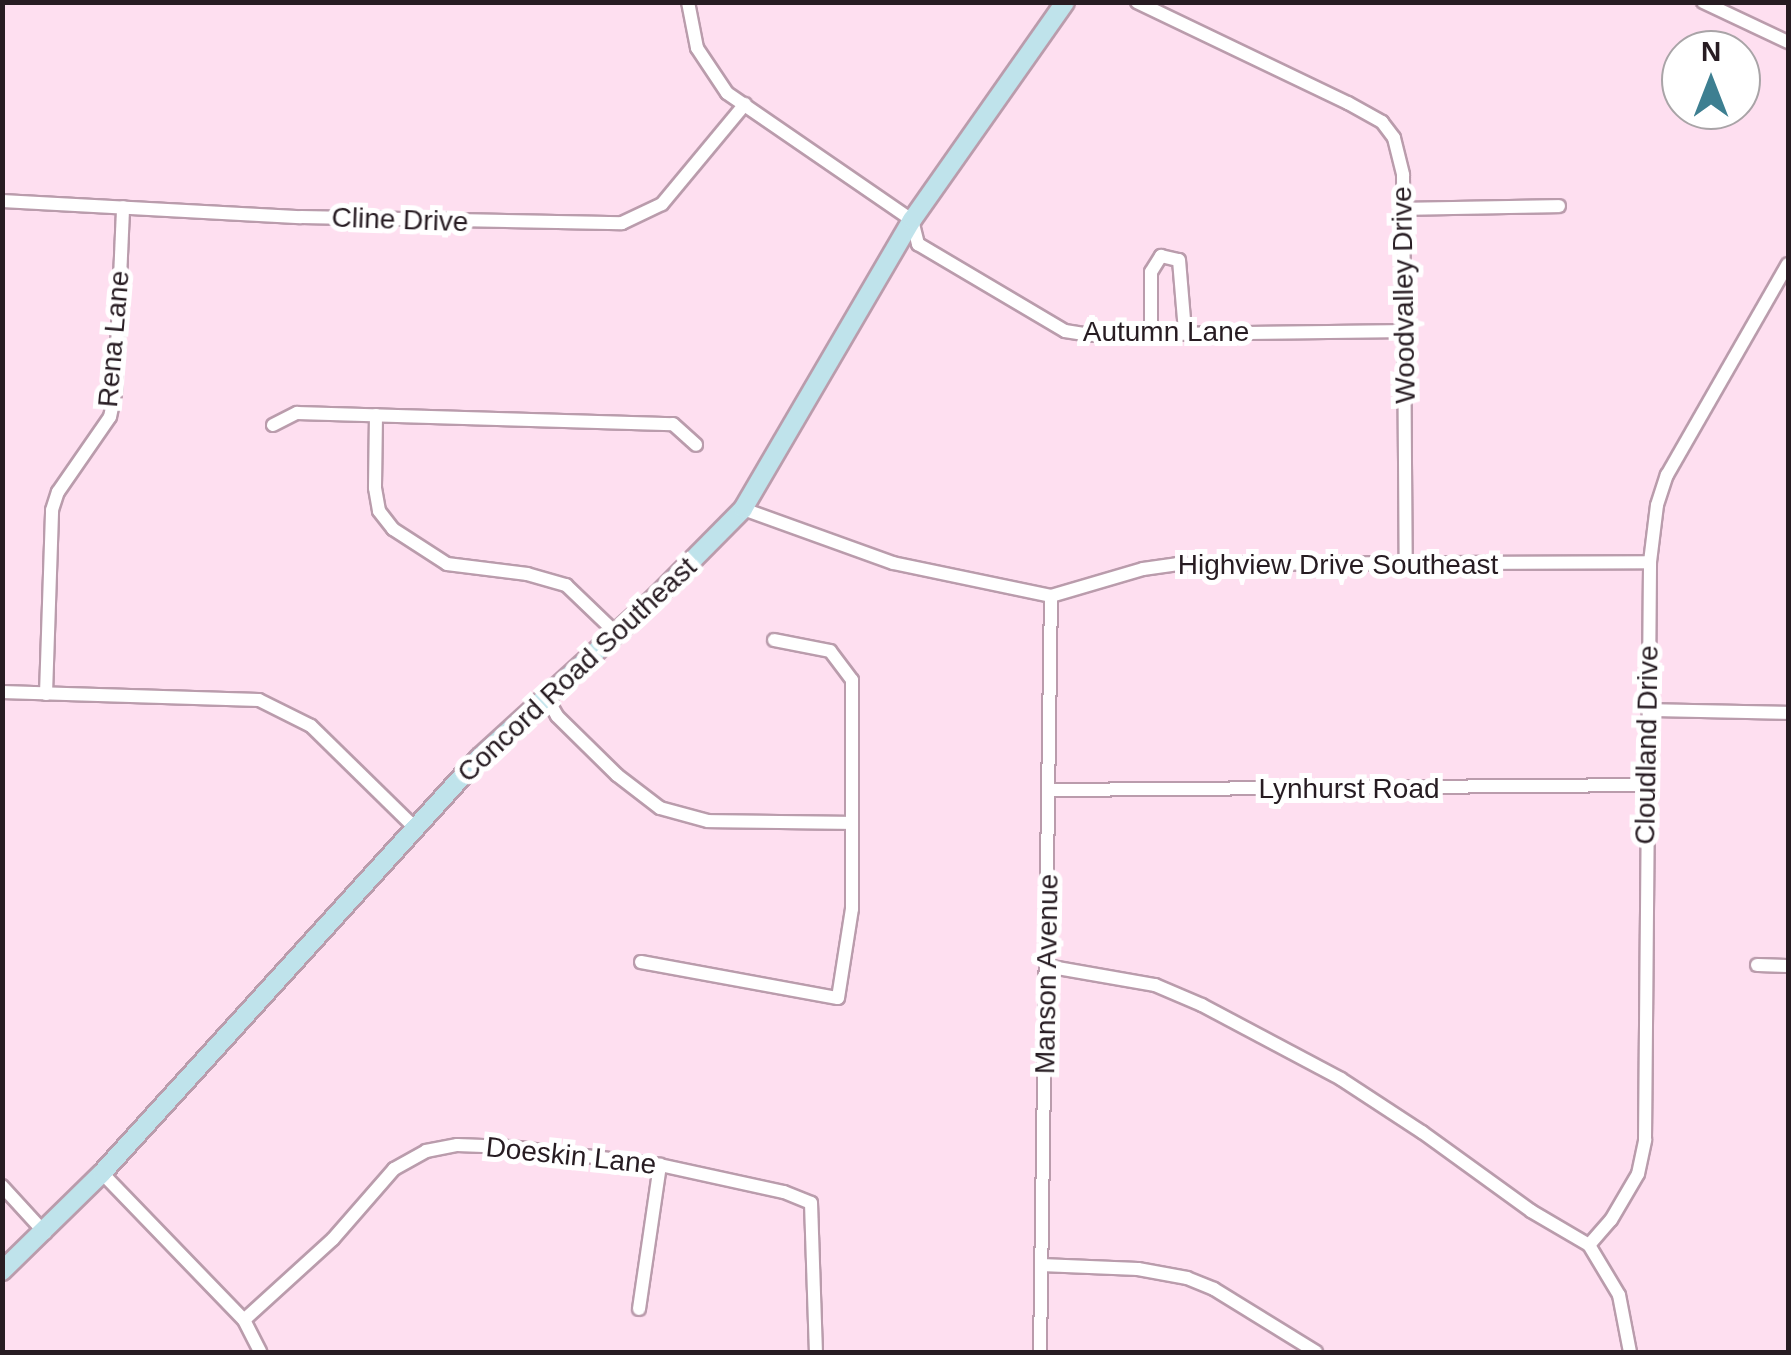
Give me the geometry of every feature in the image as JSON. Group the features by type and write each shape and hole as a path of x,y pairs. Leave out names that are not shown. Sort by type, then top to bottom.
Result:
{"street":[{"name":"Autumn Lane","path":"688,2 697,48 707,68 727,92 912,220 918,244 1065,331 1090,335 1404,331"},
{"name":"Concord Road Southeast","path":"2,1271 102,1173 414,828 545,695 616,634 744,509 912,220 1064,2"},
{"name":"Woodvalley Drive","path":"1137,2 1382,122 1399,155 1406,565"},
{"path":"1703,2 1788,42"},
{"name":"Cline Drive","path":"2,201 301,217 622,223 662,204 745,104"},
{"path":"1402,208 1559,206"},
{"name":"Rena Lane","path":"46,694 52,510 58,492 110,417 115,394 123,207"},
{"path":"1151,332 1151,272 1160,256 1178,260 1185,332"},
{"name":"Cloudland Drive","path":"1589,1245 1611,1220 1638,1174 1645,1140 1653,524 1667,475 1788,264"},
{"path":"273,426 296,413 674,424 696,445"},
{"path":"376,414 374,488 379,510 394,529 447,564 527,574 566,585 616,634"},
{"name":"Highview Drive Southeast","path":"744,509 894,563 1051,596 1143,569 1176,564 1650,562"},
{"name":"Manson Avenue","path":"1040,1352 1051,596"},
{"path":"641,962 838,998 852,909 852,680 830,651 774,640"},
{"path":"2,692 259,700 311,726 414,828"},
{"path":"545,695 557,716 605,763 660,808 708,821 851,823"},
{"path":"1648,710 1788,713"},
{"name":"Lynhurst Road","path":"1051,790 1647,785"},
{"path":"1758,965 1788,966"},
{"path":"1046,966 1156,986 1202,1005 1341,1079 1531,1211 1589,1245 1619,1294 1630,1332 1630,1352"},
{"name":"Doeskin Lane","path":"244,1320 333,1239 394,1169 426,1151 457,1144 585,1152 660,1164 784,1192 812,1203 816,1352"},
{"path":"639,1309 660,1164"},
{"path":"102,1173 244,1320 260,1352"},
{"path":"2,1186 44,1232"},
{"path":"1042,1265 1138,1269 1187,1278 1214,1289 1316,1352"}]}
